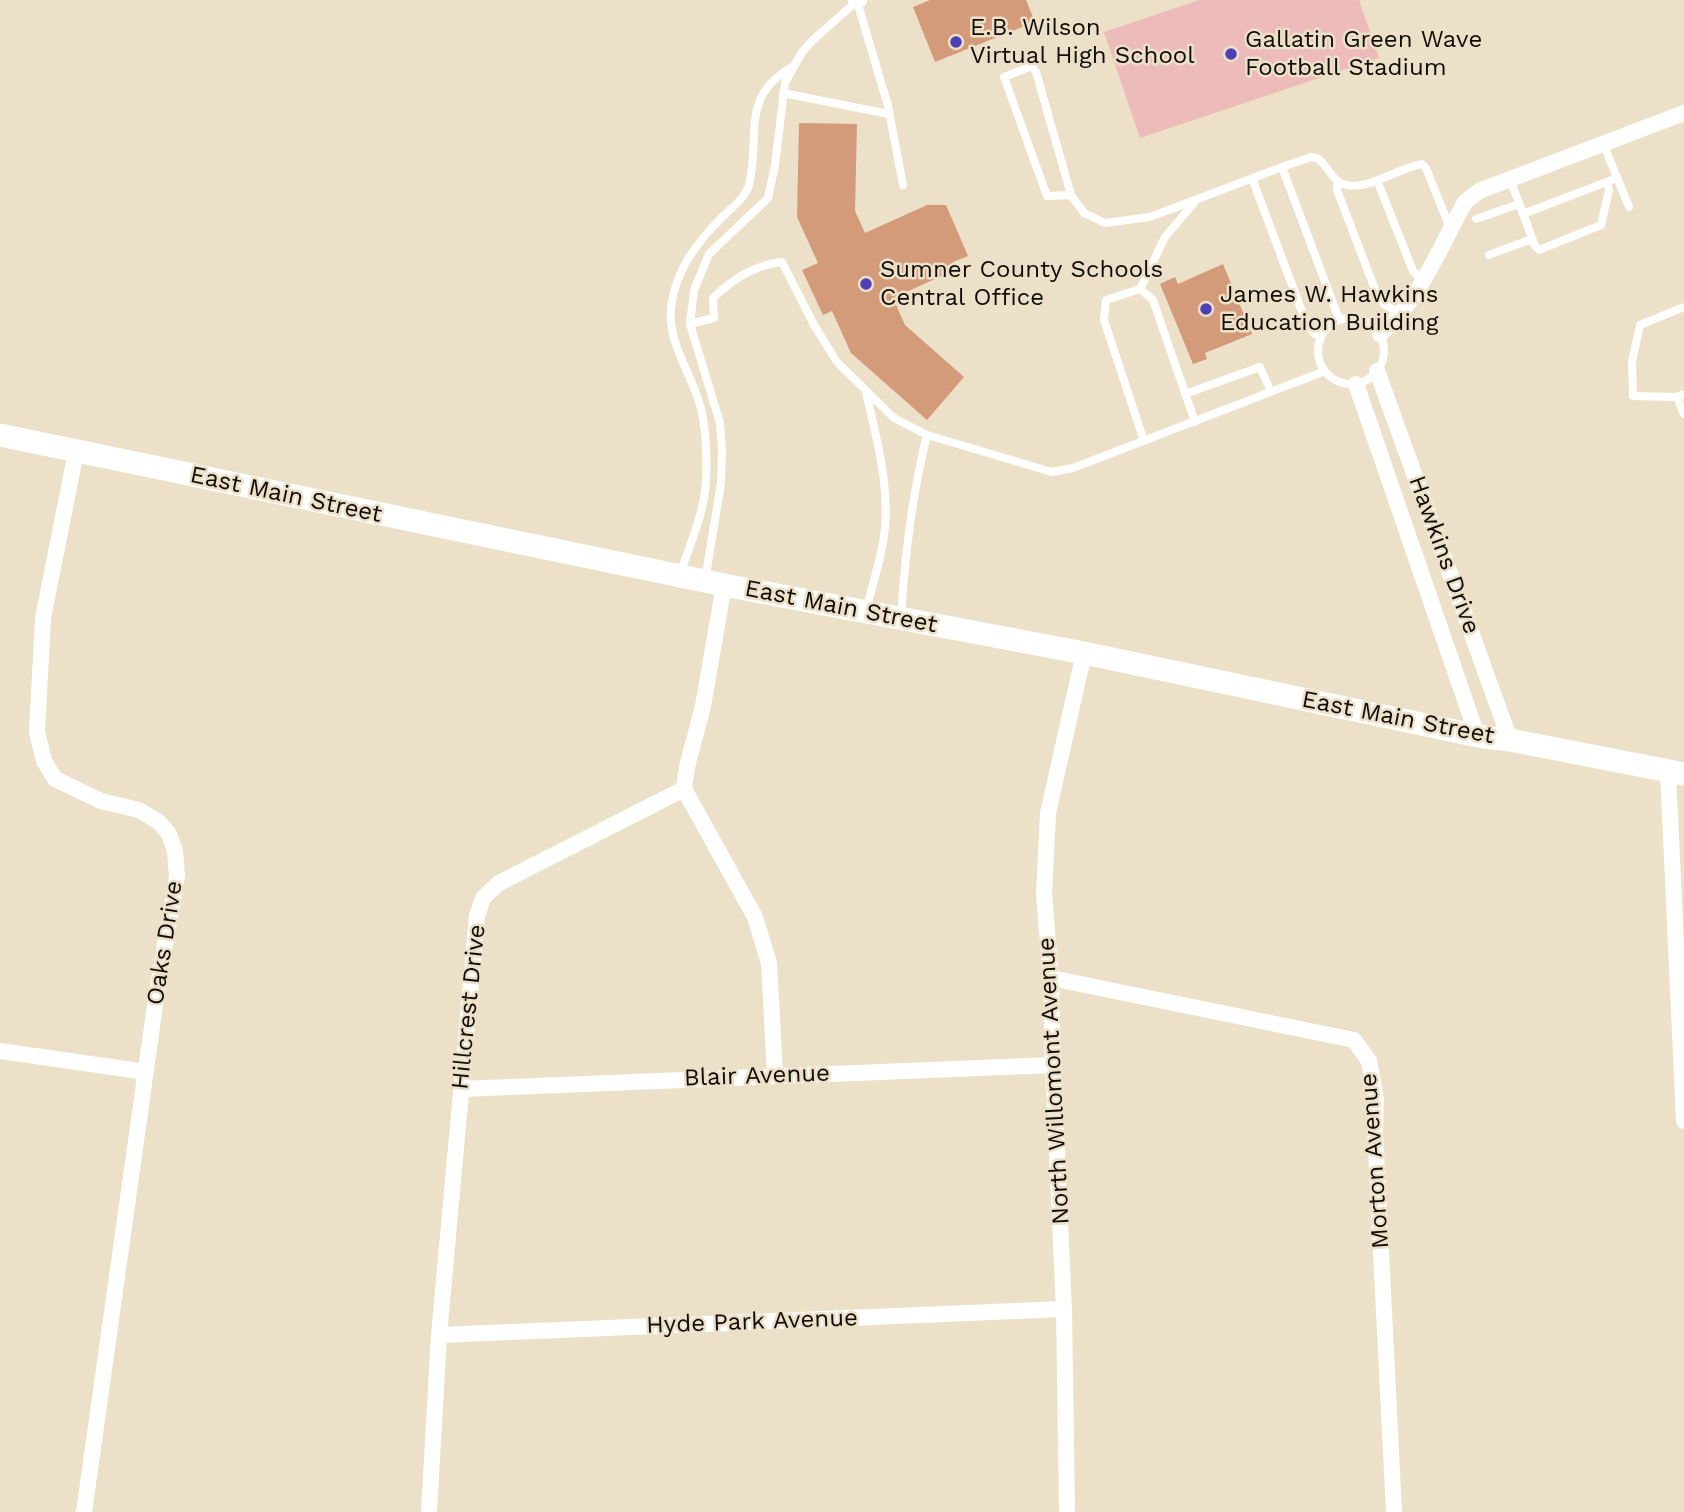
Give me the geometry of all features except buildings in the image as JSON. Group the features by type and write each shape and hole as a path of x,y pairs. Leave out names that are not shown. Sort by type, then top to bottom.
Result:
{"street":[{"path":"1380,334 1400,314 1422,280 1465,202 1479,191 1684,113"},
{"name":"Hawkins Drive","path":"1377,371 1510,740"},
{"name":"Hawkins Drive","path":"1356,384 1477,735"},
{"name":"East Main Street","path":"0,435 715,583 1084,653 1477,735 1676,773"},
{"name":"Oaks Drive","path":"76,452 43,618 37,732 44,761 55,779 101,801 139,810 159,822 169,834 175,851 177,876 146,1072 84,1512"},
{"path":"715,583 703,706 684,789 755,917 769,963 775,1075"},
{"name":"North Willomont Avenue","path":"1067,1512 1065,1309 1051,978 1044,894 1048,813 1084,653"},
{"path":"1676,773 1684,1120"},
{"name":"Hillcrest Drive","path":"429,1512 439,1335 477,916 483,898 499,883 684,789"},
{"name":"Morton Avenue","path":"1051,978 1354,1040 1369,1060 1376,1099 1375,1130 1394,1512"},
{"path":"0,1051 146,1072"},
{"name":"Blair Avenue","path":"461,1089 1053,1065"},
{"name":"Hyde Park Avenue","path":"439,1335 1065,1309"}],"lane":[{"path":"715,583 722,449 720,423 690,324 694,290 709,254 768,198 775,165 783,93 794,66 813,40 857,0 889,114 903,185"},
{"path":"680,575 704,498 705,445 702,412 674,342 671,310 674,292 681,269 690,253 741,199 749,186 759,101 766,87 778,75 794,66"},
{"path":"1070,195 1047,196 1004,77 1031,66 1036,72 1070,195 1084,213 1105,223 1150,217 1311,157 1317,158 1338,181 1349,186 1377,180 1422,164 1448,223 1452,226"},
{"path":"783,93 889,114"},
{"path":"1603,143 1629,207"},
{"path":"1282,167 1339,319"},
{"path":"1252,178 1307,325 1321,337"},
{"path":"1523,214 1617,178"},
{"path":"1510,179 1535,247 1539,250 1601,225 1609,190 1607,182"},
{"path":"1377,180 1413,271 1422,280"},
{"path":"1338,181 1337,190 1376,292 1384,304 1400,314"},
{"path":"1144,441 1104,320 1106,300 1140,289 1165,237 1188,207 1202,197"},
{"path":"1476,219 1519,204"},
{"path":"1489,255 1532,239"},
{"path":"690,324 714,318 713,298 748,271 766,263 782,262 814,325 837,362 894,418 927,435 1052,472 1073,468 1325,371"},
{"path":"1140,289 1153,300 1195,422"},
{"path":"1684,307 1640,325 1632,362 1633,396 1680,395 1684,414"},
{"path":"1377,371 1364,382 1356,384 1339,381 1325,371 1318,352 1321,337 1330,324 1339,319 1358,318 1374,327 1380,334"},
{"name":"Hawkins Drive","path":"1377,371 1384,353 1380,334"},
{"path":"1185,394 1260,367 1271,393"},
{"path":"865,612 884,540 885,503 866,392"},
{"path":"901,619 904,566 919,468 927,435"}],"shaded area":[{"path":"1199,0 1359,0 1379,58 1140,138 1104,32"}],"place":[{"name":"E.B. Wilson Virtual High School","path":"956,42"},
{"name":"Gallatin Green Wave Football Stadium","path":"1231,54"},
{"name":"Sumner County Schools Central Office","path":"866,284"},
{"name":"James W. Hawkins Education Building","path":"1206,309"}]}
